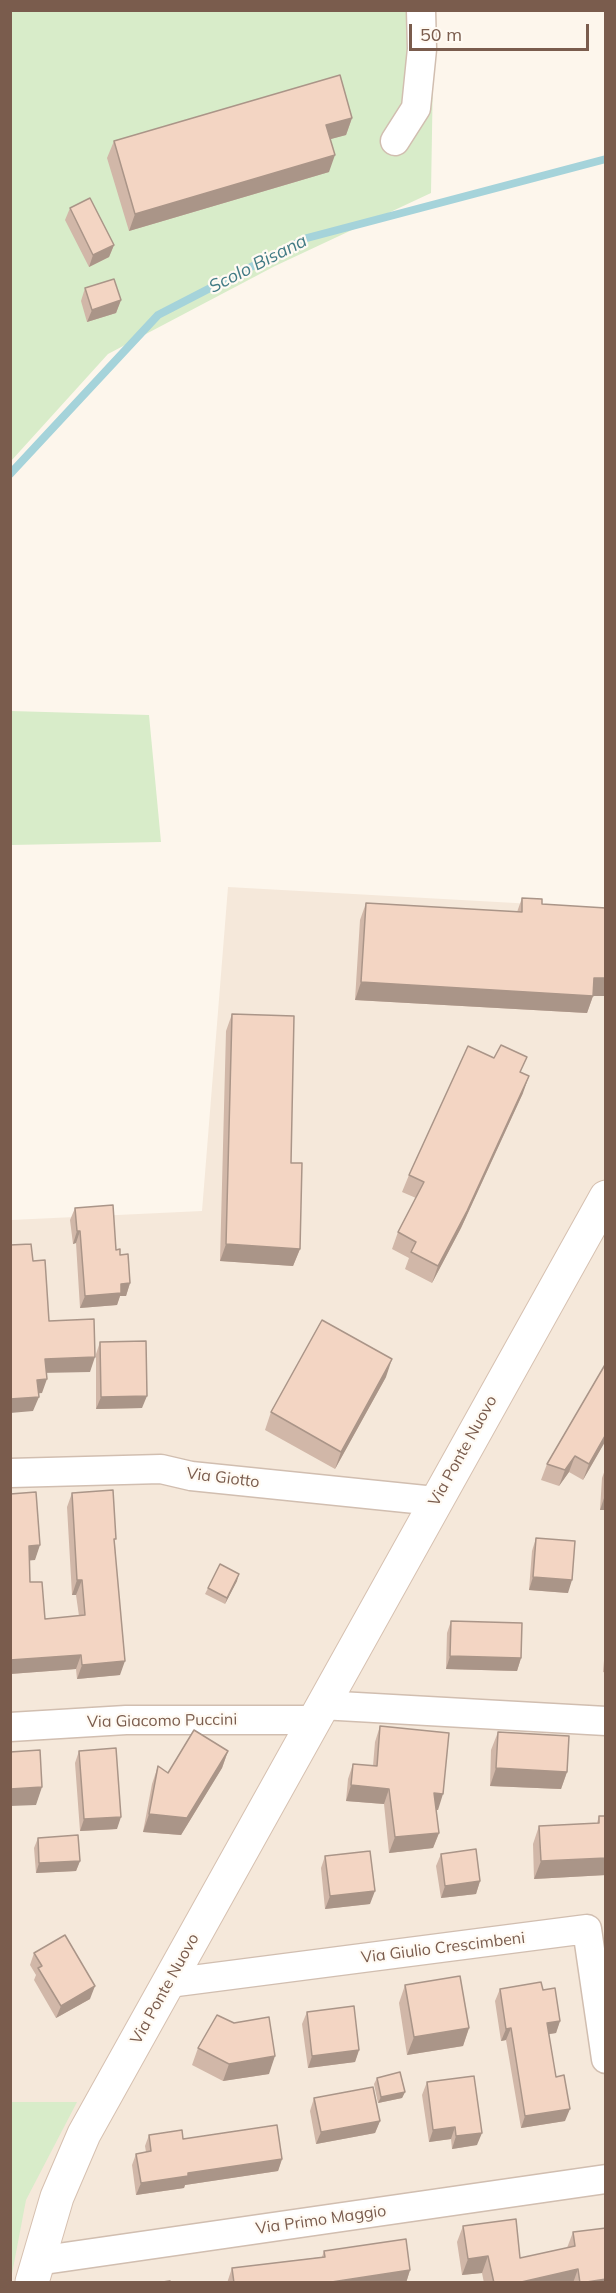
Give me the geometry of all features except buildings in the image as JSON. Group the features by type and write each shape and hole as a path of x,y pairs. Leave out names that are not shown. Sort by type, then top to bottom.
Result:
{"main road":[{"name":"Via Ponte Nuovo","path":"34,2272 57,2197 84,2134 317,1712 606,1197"}],"street":[{"path":"396,141 416,108 422,49 421,10"},
{"name":"Via Giotto","path":"10,1473 161,1469 191,1476 435,1501"},
{"path":"317,1712 606,1720"},
{"name":"Via Giacomo Puccini","path":"10,1727 317,1712"},
{"name":"Via Giulio Crescimbeni","path":"169,1983 587,1929 606,2059"},
{"name":"Via Primo Maggio","path":"34,2272 606,2179"}],"shaded area":[{"path":"228,887 605,908 605,2282 11,2282 11,1220 202,1211"}],"green space":[{"path":"11,11 434,11 431,193 275,266 108,354 11,461"},
{"path":"11,711 149,715 161,842 11,845"},
{"path":"11,2102 77,2102 26,2200 11,2279"}],"waterway":[{"name":"Scolo Bisana","path":"10,474 158,315 307,238 606,159"}]}
